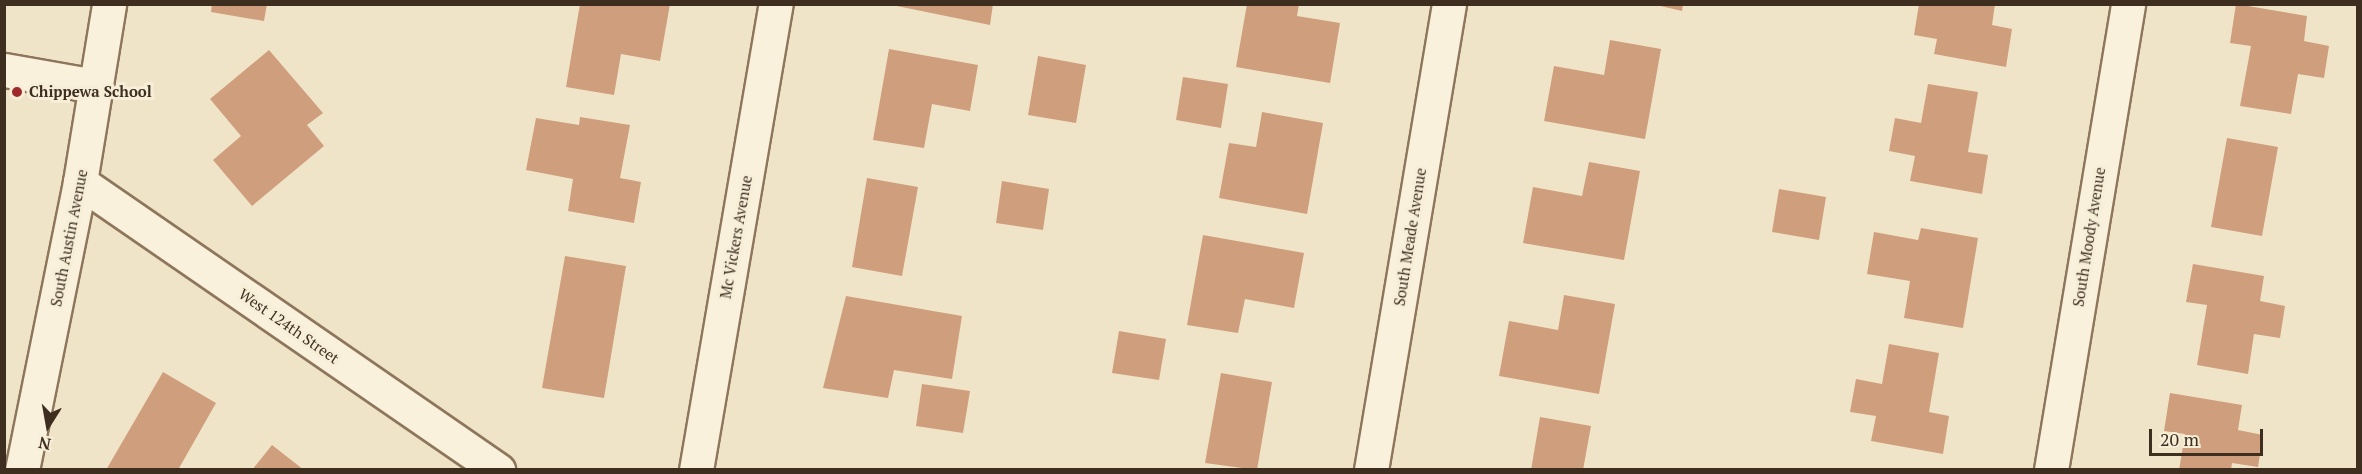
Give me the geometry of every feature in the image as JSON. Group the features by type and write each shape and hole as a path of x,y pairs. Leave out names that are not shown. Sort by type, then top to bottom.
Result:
{"street":[{"name":"South Austin Avenue","path":"22,470 80,182 109,4"},
{"name":"Mc Vickers Avenue","path":"696,470 776,4"},
{"name":"South Meade Avenue","path":"1371,470 1449,4"},
{"name":"South Moody Avenue","path":"2051,470 2128,4"},
{"path":"4,70 95,86"},
{"name":"West 124th Street","path":"80,182 498,470"}],"building":[{"path":"212,4 267,4 264,21 211,12"},
{"path":"580,4 670,4 660,61 621,54 614,95 566,87"},
{"path":"887,4 993,4 990,25"},
{"path":"1247,4 1299,4 1297,16 1340,23 1330,83 1236,67"},
{"path":"1652,4 1683,4 1682,11"},
{"path":"1919,4 1995,4 1992,25 2012,29 2006,67 1934,54 1937,39 1914,35"},
{"path":"2236,4 2307,16 2304,41 2329,46 2324,78 2298,74 2291,114 2240,106 2251,46 2230,43"},
{"path":"1610,40 1661,49 1645,139 1544,121 1554,66 1604,75"},
{"path":"889,49 978,65 970,111 932,104 924,148 873,140"},
{"path":"269,50 323,113 307,125 324,146 252,206 213,160 241,136 210,99"},
{"path":"1038,56 1086,65 1076,123 1028,115"},
{"path":"1183,77 1228,84 1221,128 1176,120"},
{"path":"1928,84 1978,92 1968,152 1988,155 1982,194 1910,181 1915,156 1889,151 1895,118 1921,123"},
{"path":"1262,112 1323,123 1307,214 1219,198 1229,143 1256,147"},
{"path":"580,117 630,125 620,178 641,182 634,223 568,211 573,179 526,170 536,118 579,125"},
{"path":"2227,138 2278,147 2262,236 2211,227"},
{"path":"1589,162 1640,171 1624,260 1523,243 1533,187 1582,196"},
{"path":"867,178 918,187 902,276 852,267"},
{"path":"1002,181 1049,189 1043,230 996,223"},
{"path":"1779,189 1826,197 1819,240 1772,232"},
{"path":"1921,228 1978,238 1963,328 1904,318 1910,281 1867,274 1874,232 1918,240"},
{"path":"1203,235 1304,253 1294,308 1245,299 1238,333 1187,325"},
{"path":"565,256 626,266 604,398 542,388"},
{"path":"2193,264 2264,276 2260,301 2285,306 2280,338 2254,334 2248,374 2197,365 2207,305 2186,302"},
{"path":"1564,295 1615,304 1599,394 1499,376 1509,321 1558,330"},
{"path":"846,296 962,316 952,379 894,370 888,398 823,388"},
{"path":"1119,331 1166,339 1159,380 1112,373"},
{"path":"1889,344 1939,353 1929,412 1949,416 1943,454 1871,441 1876,416 1850,412 1856,379 1882,384"},
{"path":"163,372 216,403 178,470 106,470"},
{"path":"1221,373 1272,382 1257,470 1205,463"},
{"path":"922,384 970,391 963,433 916,426"},
{"path":"2170,393 2242,405 2238,430 2263,435 2258,467 2232,463 2231,470 2179,470 2185,434 2164,431"},
{"path":"1540,417 1591,426 1583,470 1531,470"},
{"path":"272,445 304,470 252,470"}],"place":[{"name":"Chippewa School","path":"17,92"}]}
